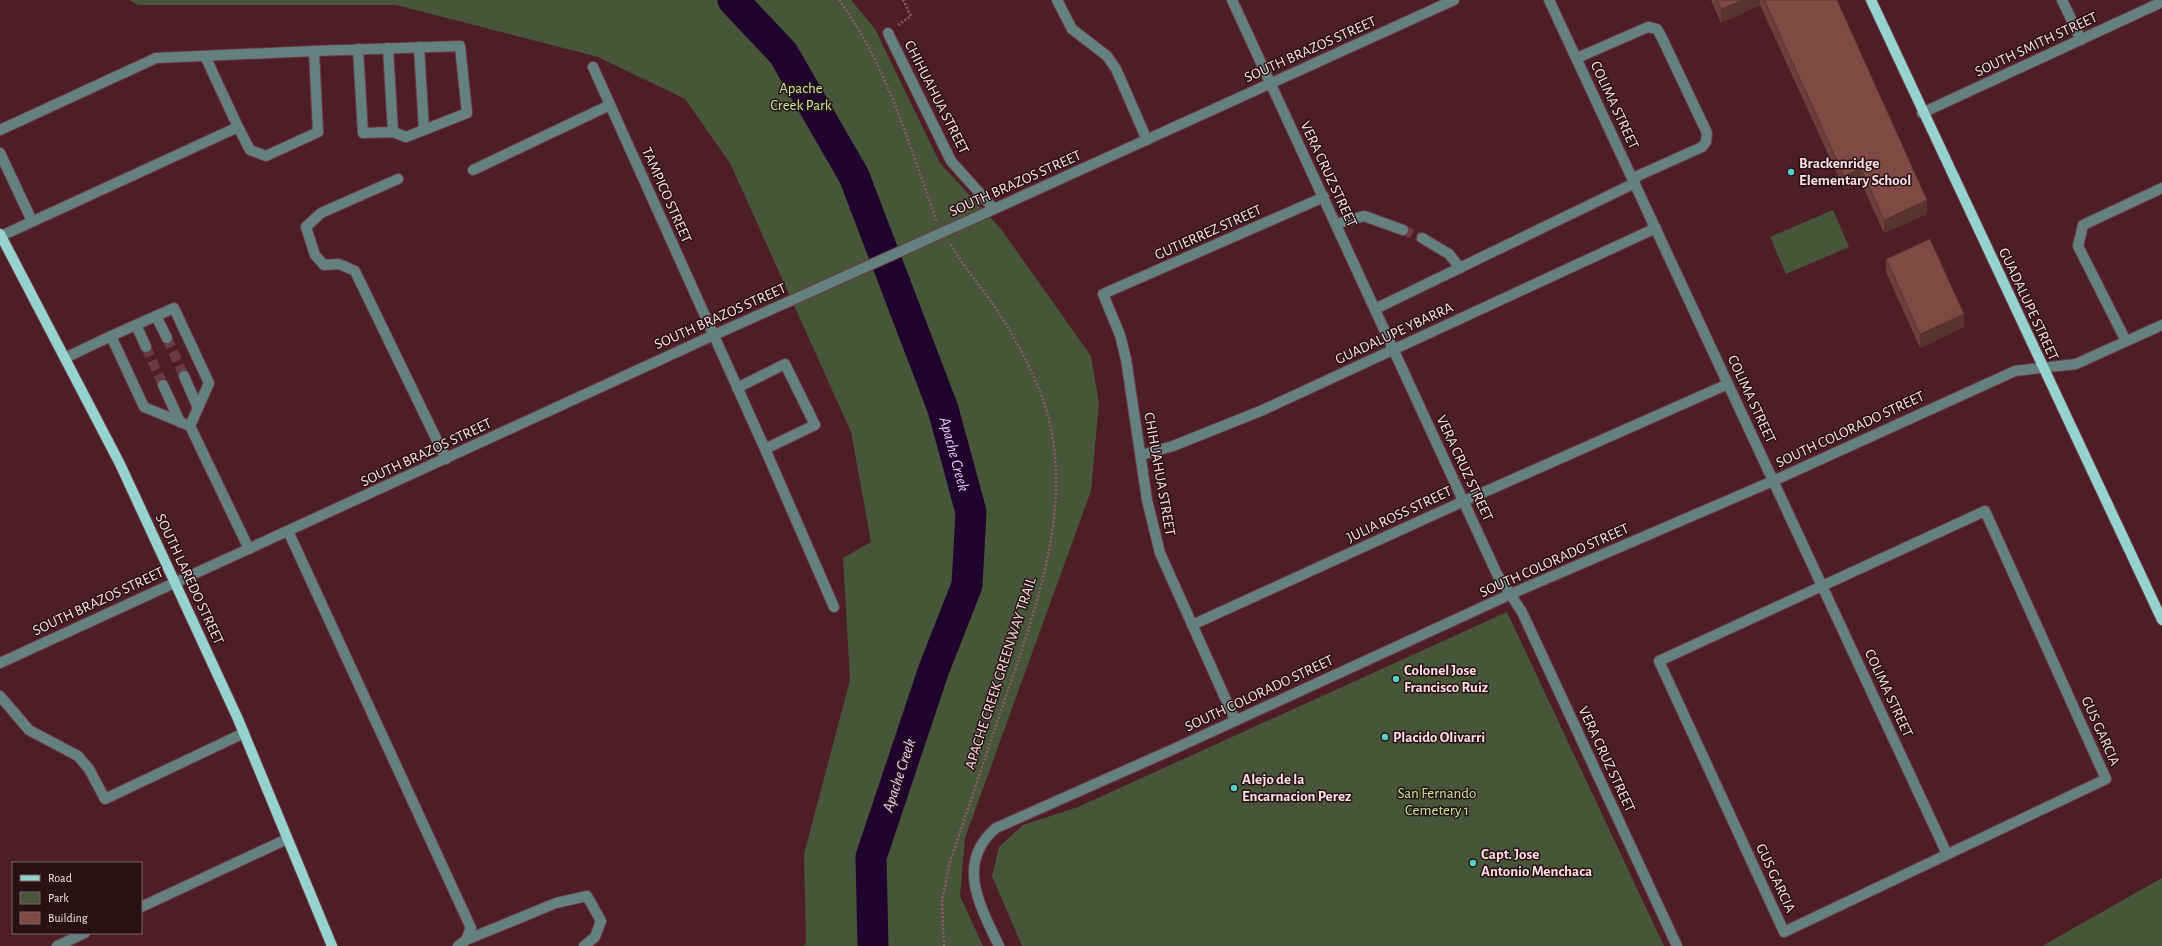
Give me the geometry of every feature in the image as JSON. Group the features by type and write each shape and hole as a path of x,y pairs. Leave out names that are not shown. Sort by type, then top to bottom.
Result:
{"main road":[{"name":"GUADALUPE STREET","path":"1871,0 1922,113 2162,620"},
{"name":"SOUTH LAREDO STREET","path":"0,235 120,464 244,733 332,946"}],"street":[{"path":"1057,0 1072,29 1107,56 1116,69 1147,140"},
{"name":"VERA CRUZ STREET","path":"1232,0 1497,574 1522,612 1677,946"},
{"name":"SOUTH BRAZOS STREET","path":"0,663 714,335 1454,0"},
{"name":"COLIMA STREET","path":"1549,0 1947,854"},
{"path":"2062,0 2081,40"},
{"name":"SOUTH SMITH STREET","path":"1922,113 2162,2"},
{"path":"1375,309 1702,147 1706,142 1707,133 1661,36 1656,29 1648,27 1577,58"},
{"name":"CHIHUAHUA STREET","path":"888,33 951,161 994,209"},
{"path":"0,130 156,58 358,49 460,46 466,113 406,137 393,132 363,133 358,49"},
{"path":"419,47 424,130"},
{"path":"388,48 393,132"},
{"path":"205,56 250,150 266,156 318,132 314,51"},
{"name":"TAMPICO STREET","path":"593,67 765,449 834,608"},
{"path":"473,170 610,105"},
{"path":"0,235 238,126"},
{"path":"0,153 32,221"},
{"path":"398,179 321,213 306,227 315,255 324,265 339,264 355,271 446,459"},
{"path":"2126,341 2078,246 2083,225 2162,188"},
{"name":"GUTIERREZ STREET","path":"1103,294 1324,197"},
{"path":"1336,224 1364,216 1403,230"},
{"name":"GUADALUPE YBARRA","path":"1140,455 1173,446 1263,410 1656,228"},
{"path":"1422,238 1449,254 1460,268"},
{"name":"CHIHUAHUA STREET","path":"1103,294 1120,335 1126,359 1146,500 1160,553 1235,720"},
{"path":"65,358 136,324 174,308 209,383 190,426"},
{"path":"156,316 166,338"},
{"path":"136,324 146,347"},
{"name":"SOUTH COLORADO STREET","path":"999,946 976,894 973,874 976,856 984,838 1006,823 1511,594 1773,481 2015,371 2076,364 2162,325"},
{"path":"111,336 144,408 190,426 249,549"},
{"path":"737,388 784,364 815,425 765,449"},
{"path":"184,376 198,408"},
{"name":"JULIA ROSS STREET","path":"1192,625 1464,501 1728,384"},
{"path":"163,385 180,422"},
{"name":"GUS GARCIA","path":"1985,511 2106,779 1784,932 1658,661 1822,586 1985,511"},
{"path":"288,531 471,928 462,943"},
{"path":"0,696 29,730 78,756 89,769 105,799 244,733"},
{"path":"142,907 287,839"},
{"path":"462,943 556,903 587,896 601,921 595,937 584,946"},
{"path":"57,946 83,934"}],"path":[{"path":"840,0 874,54 891,91 941,228"},
{"path":"903,0 911,16"},
{"name":"APACHE CREEK GREENWAY TRAIL","path":"944,946 942,901 950,862 1034,613 1049,552 1056,496 1056,452 1041,394 1010,332 994,306 962,264 948,240"}],"green space":[{"name":"Apache Creek Park","path":"129,0 851,0 875,29 940,163 1001,229 1091,356 1099,403 1091,491 965,838 960,896 983,946 802,946 806,944 804,854 850,680 843,558 871,542 851,432 730,163 685,99 598,57 396,5 138,5"},
{"path":"1833,210 1849,247 1786,274 1770,237"},
{"name":"San Fernando Cemetery 1","path":"1507,612 1664,946 1022,946 992,876 999,847 1023,825 1078,807"},
{"path":"2162,878 2162,946 2042,946"}],"building":[{"path":"1717,0 1742,0 1721,9"},
{"path":"1764,0 1837,0 1927,200 1884,220 1861,168 1844,176"},
{"path":"1930,239 1964,314 1920,334 1886,259"}],"waterway":[{"name":"Apache Creek","path":"733,0 783,53 854,176 943,409 971,512 967,585 934,669 871,857 873,946"}],"tunnel":[{"path":"1403,230 1422,238"},
{"path":"167,338 184,376"},
{"path":"146,347 163,385"}],"place":[{"name":"Brackenridge Elementary School","path":"1791,172"},
{"name":"Colonel Jose Francisco Ruiz","path":"1396,679"},
{"name":"Placido Olivarri","path":"1385,737"},
{"name":"Alejo de la Encarnacion Perez","path":"1234,788"},
{"name":"Capt. Jose Antonio Menchaca","path":"1473,863"}]}
